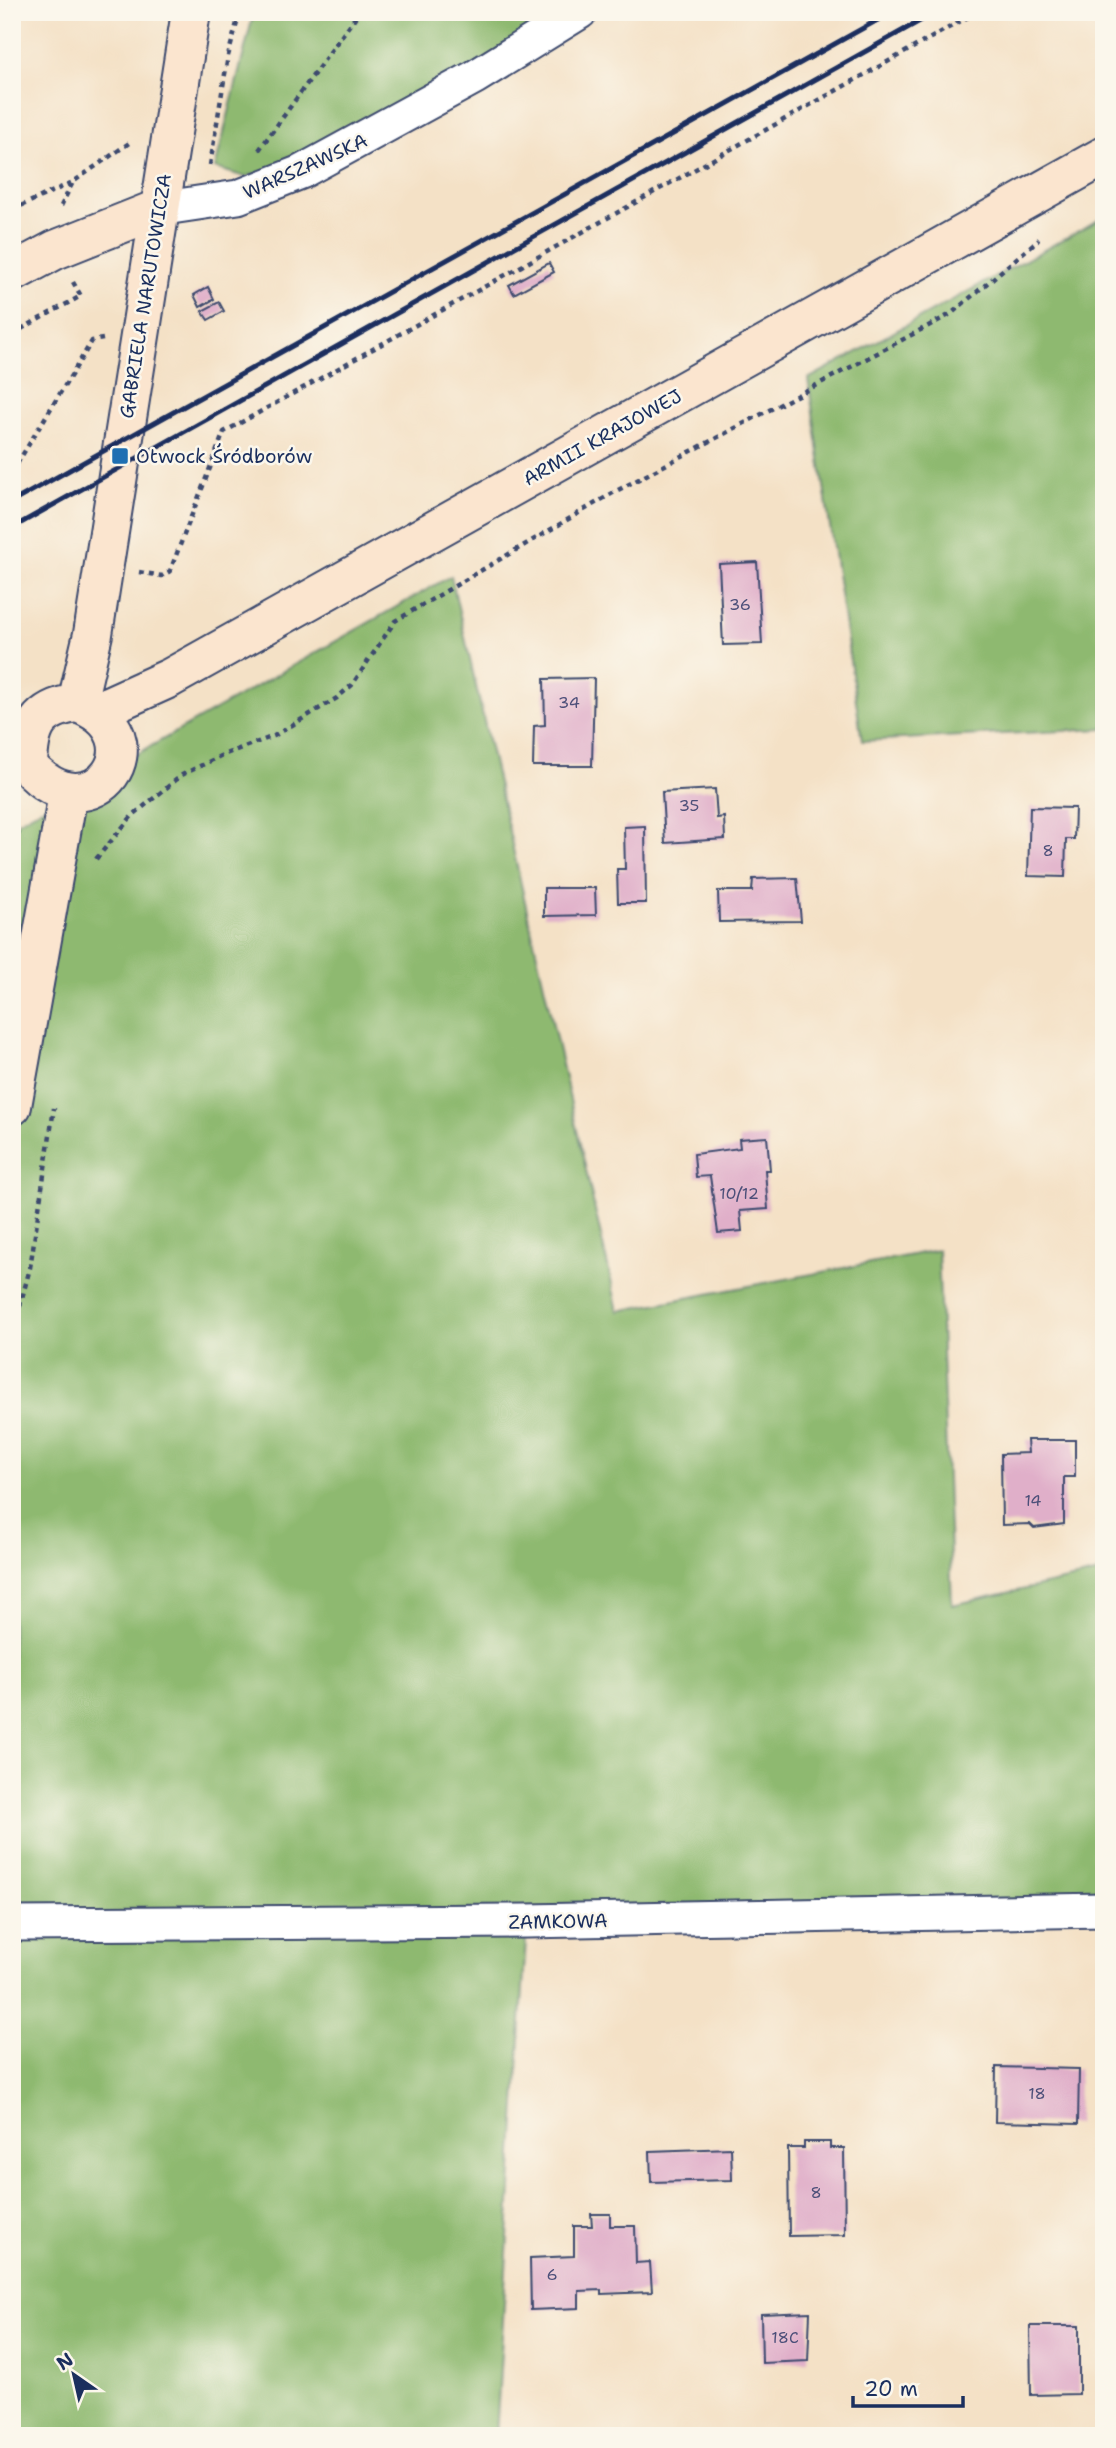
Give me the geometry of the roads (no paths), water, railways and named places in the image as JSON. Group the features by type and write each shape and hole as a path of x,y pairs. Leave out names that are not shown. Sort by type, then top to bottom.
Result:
{"main road":[{"name":"GABRIELA NARUTOWICZA","path":"87,707 93,634 191,12"},
{"name":"ARMII KRAJOWEJ","path":"68,794 41,780 20,756 43,716 59,706 87,707 170,678 1104,156"},
{"name":"WARSZAWSKA","path":"12,273 55,250 158,209"},
{"path":"12,1106 68,794 93,789 112,772 119,748 113,726 87,707"}],"street":[{"name":"WARSZAWSKA","path":"158,209 238,197 301,172 464,84 580,12"},
{"name":"ZAMKOWA","path":"12,1924 527,1921 1104,1910"}],"railway":[{"path":"12,502 892,12"},
{"path":"12,528 936,12"}],"place":[{"name":"Otwock Śródborów","path":"120,456"}]}
